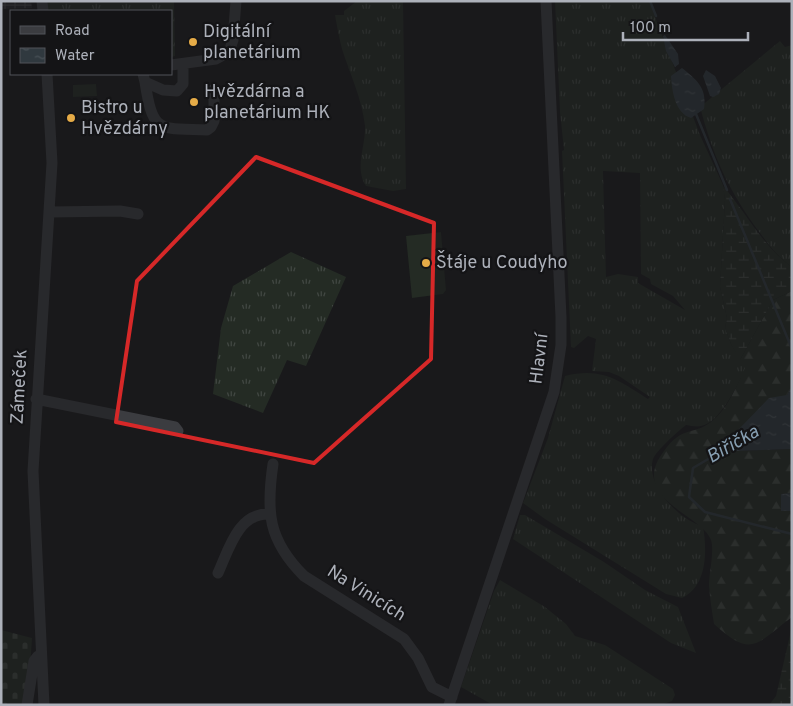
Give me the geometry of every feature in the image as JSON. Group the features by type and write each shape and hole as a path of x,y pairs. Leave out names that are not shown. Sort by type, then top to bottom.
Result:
{"street":[{"path":"144,78 163,90 176,91 183,84 177,65 223,58 229,52 233,40 236,1"},
{"name":"Hlavní","path":"450,701 554,392 558,372 561,317 546,1"},
{"name":"Zámeček","path":"44,705 33,471 52,163 49,75"},
{"path":"144,78 154,122 169,128 207,130 211,127 214,121 214,89"},
{"path":"50,212 120,211 138,214"},
{"path":"36,399 178,428"},
{"name":"Na Vinicích","path":"273,464 269,514 279,544 291,564 304,576 404,639 418,658 432,687 450,701"},
{"path":"218,573 242,524 249,518 269,514"},
{"path":"27,705 34,661 41,651"}],"highlighted area":[{"path":"256,157 434,223 431,359 314,463 116,422 137,281"}],"shaded area":[{"path":"1,1 31,1 32,8 1,9"}],"green space":[{"path":"48,1 174,1 175,56 172,57 172,10 48,10"},
{"path":"357,1 403,1 406,189 393,191 366,186 361,172 365,126 359,96 342,49 335,15 344,15 344,11"},
{"path":"555,1 649,1 700,135 723,185 725,200 720,287 727,318 725,328 731,344 746,368 728,402 715,418 701,426 686,425 663,446 653,459 654,480 666,500 684,517 703,526 705,545 704,566 697,585 682,598 666,594 545,519 523,503 548,438 565,376 589,373 600,374 628,386 648,399 650,397 619,376 609,372 592,371 596,339 588,336 574,348 571,347 562,151 564,150 560,112","holes":["603,171 640,173 641,274 650,279 651,284 673,296 685,310 638,283 638,277 618,274 606,277"]},
{"path":"780,41 785,47 792,45 792,267 781,258 754,225 728,183 715,155 700,107"},
{"path":"96,84 97,96 73,97 73,85"},
{"path":"723,186 772,250 792,267 792,291 773,300 740,360 725,328 727,318 720,287 725,200"},
{"name":"Štáje u Coudyho","path":"441,232 446,290 443,294 412,298 406,236"},
{"path":"291,252 346,277 306,366 287,360 263,413 213,394 221,328 233,286"},
{"path":"792,291 792,386 787,395 735,451 792,449 792,493 781,494 781,511 792,511 792,617 762,640 754,644 746,644 727,635 714,624 709,586 712,545 708,535 699,526 662,495 655,483 655,468 664,451 677,437 711,422 722,411 745,368 740,360 773,300"},
{"path":"520,515 525,515 604,562 645,590 678,607 696,653 671,643 513,539"},
{"path":"500,580 545,607 566,624 575,636 605,645 673,689 675,695 672,701 661,705 493,705 461,687 494,591"},
{"path":"792,626 792,705 769,705 776,696"},
{"path":"1,630 32,638 29,683 24,705 1,705"}],"water":[{"path":"665,35 678,54 679,64 675,67 666,51 663,36"},
{"path":"682,68 697,81 703,90 704,109 691,118 681,111 675,101 672,88 671,76"},
{"path":"706,70 715,76 721,88 719,94 713,97 710,96 703,76"},
{"path":"792,386 792,449 735,451 730,447 739,429 769,398 787,395"},
{"path":"792,493 792,511 781,511 781,494"}],"waterway":[{"path":"650,1 656,16"},
{"path":"696,114 727,190"},
{"path":"730,199 792,349"},
{"name":"Biřička","path":"732,445 693,468 689,497 705,512 792,534"}],"place":[{"name":"Digitální planetárium","path":"193,42"},
{"name":"Hvězdárna a planetárium HK","path":"194,102"},
{"name":"Bistro u Hvězdárny","path":"71,118"},
{"name":"Štáje u Coudyho","path":"426,263"}]}
